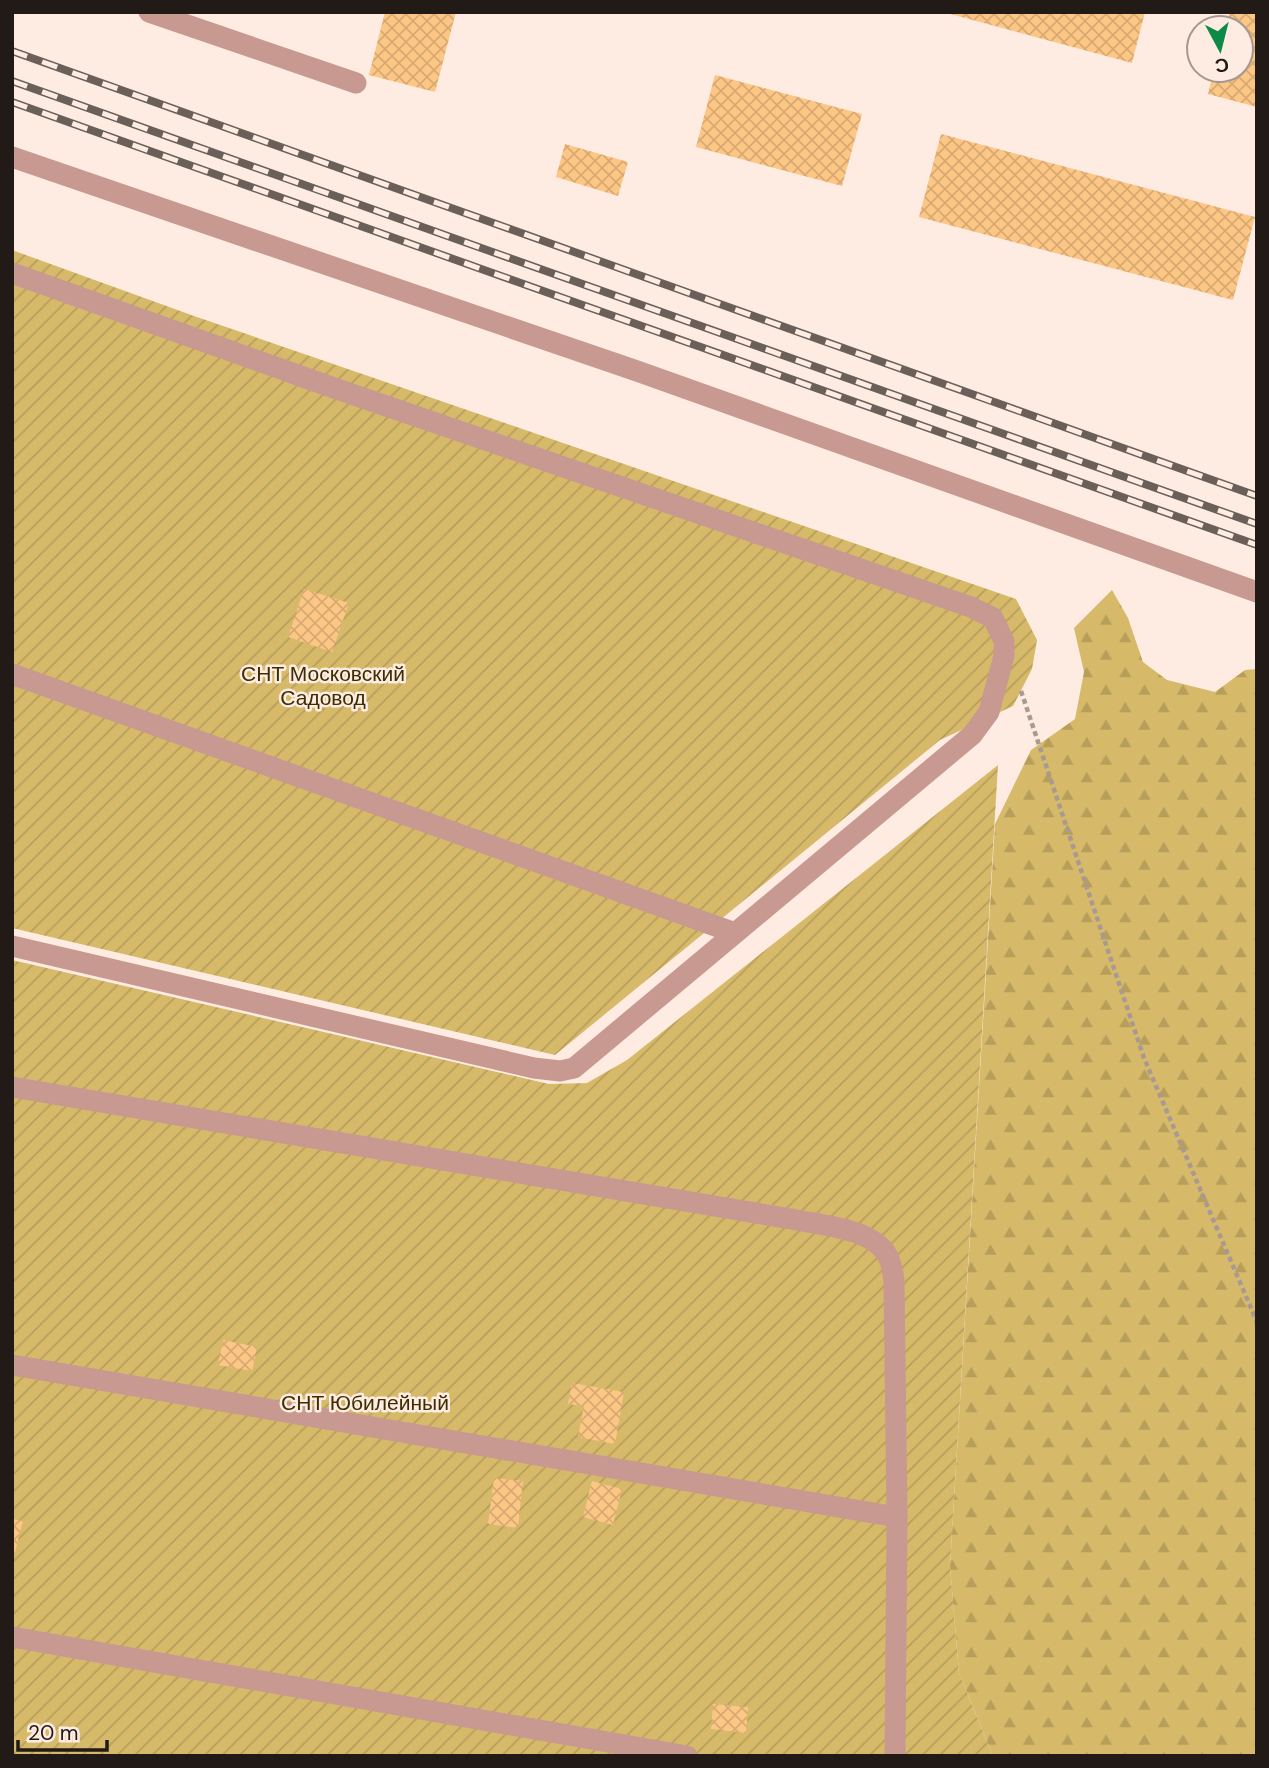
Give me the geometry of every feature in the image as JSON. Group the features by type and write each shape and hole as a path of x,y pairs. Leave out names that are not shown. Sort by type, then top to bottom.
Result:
{"street":[{"path":"149,12 356,83"},
{"path":"12,157 637,371 1257,592"},
{"path":"12,272 334,388 971,607 993,618 1004,640 1004,656 989,712 972,735 573,1068 560,1071 521,1065 12,946"},
{"path":"12,674 735,933"},
{"path":"12,1087 791,1219 861,1233 879,1245 888,1258 894,1281 897,1517 895,1756"},
{"path":"12,1365 897,1517"},
{"path":"12,1637 687,1756"}],"path":[{"path":"1017,680 1144,1058 1257,1322"}],"green space":[{"name":"СНТ Московский Садовод","path":"12,250 194,316 1016,599 1037,640 1032,669 1013,706 940,740 555,1055 12,928"},
{"path":"1112,590 1128,618 1143,662 1167,680 1215,692 1245,670 1257,669 1257,1756 993,1756 959,1673 950,1566 995,824 1031,750 1075,719 1084,672 1074,628"},
{"name":"СНТ Юбилейный","path":"998,765 950,1566 959,1673 993,1756 12,1756 12,960 549,1084 587,1083 627,1060"}],"building":[{"path":"385,12 456,12 435,92 369,75"},
{"path":"943,12 1145,12 1132,63"},
{"path":"1257,12 1257,107 1208,94 1210,84 1255,84 1255,14 1229,14"},
{"path":"715,75 862,114 842,186 696,147"},
{"path":"941,134 1255,217 1233,300 919,217"},
{"path":"565,144 628,162 618,196 556,177"},
{"path":"304,589 349,603 332,652 288,637"},
{"path":"223,1340 257,1347 252,1371 218,1365"},
{"path":"572,1383 624,1392 615,1444 578,1437 584,1406 568,1404"},
{"path":"494,1478 523,1481 518,1528 488,1524"},
{"path":"592,1481 622,1489 613,1525 583,1517"},
{"path":"12,1519 23,1521 13,1560 12,1560"},
{"path":"713,1704 748,1707 746,1733 711,1729"}],"railway":[{"path":"12,51 1257,496"},
{"path":"12,81 1257,524"},
{"path":"12,102 1257,545"}]}
